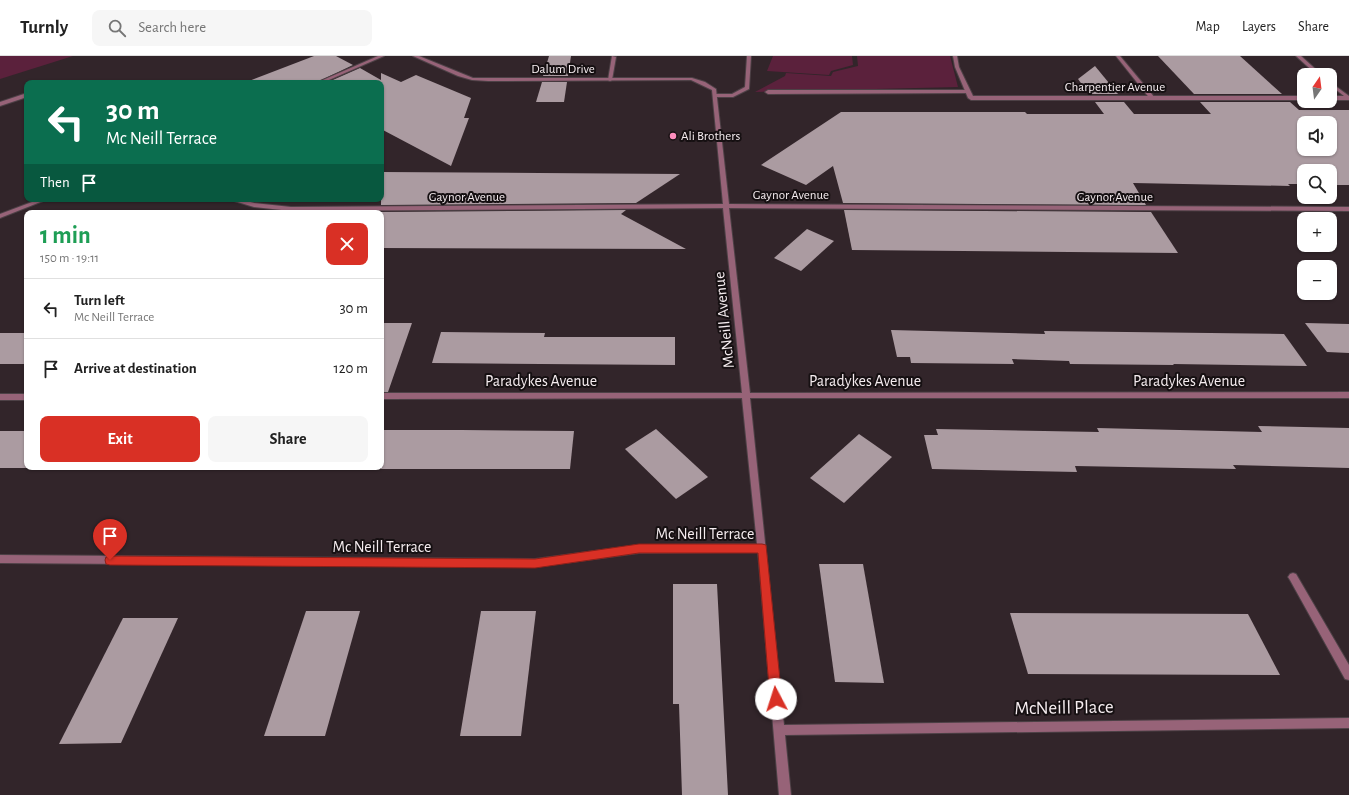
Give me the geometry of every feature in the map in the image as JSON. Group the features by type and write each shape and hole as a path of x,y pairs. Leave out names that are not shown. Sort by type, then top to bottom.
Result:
{"street":[{"path":"325,80 382,56"},
{"name":"Dalum Drive","path":"415,56 472,79 692,80 703,83 714,89"},
{"path":"716,96 733,95 747,88 749,56"},
{"path":"768,92 968,92 957,67 955,56"},
{"path":"1118,56 1153,99"},
{"path":"1298,56 1312,68"},
{"path":"610,80 614,57"},
{"name":"McNeill Avenue","path":"714,89 716,96 762,548"},
{"path":"1337,89 1349,98"},
{"name":"Charpentier Avenue","path":"968,92 972,98 1297,98"},
{"path":"0,104 24,96"},
{"path":"1337,98 1349,98"},
{"path":"0,216 37,202"},
{"name":"Gaynor Avenue","path":"244,202 254,205 291,209 727,206 1349,209"},
{"name":"Paradykes Avenue","path":"384,396 1349,394"},
{"path":"0,397 24,397"},
{"path":"762,548 786,795"},
{"name":"Mc Neill Terrace","path":"0,560 535,563 639,549 762,548"},
{"path":"1293,577 1349,675"},
{"name":"McNeill Place","path":"779,730 1349,723"}],"shaded area":[{"path":"0,56 73,56 0,79"},
{"path":"773,56 852,56 853,65 831,71 829,75 767,71"},
{"path":"857,56 950,56 958,87 755,92 785,76 786,73 831,76 833,72 858,66"}],"building":[{"path":"314,56 336,56 353,65 321,80 252,80"},
{"path":"549,56 571,56 568,76 543,76"},
{"path":"1158,56 1240,56 1282,94 1194,94"},
{"path":"1095,66 1118,94 1089,94 1078,79"},
{"path":"360,68 381,80 333,80"},
{"path":"381,73 401,82 416,75 471,98 464,118 469,118 451,166 384,131 384,80 381,80"},
{"path":"542,82 567,82 564,102 536,102"},
{"path":"1095,102 1124,102 1134,114 1211,114 1200,102 1290,102 1299,110 1349,110 1349,185 1337,185 1337,164 1297,164 1297,184 1288,184 1290,186 1133,183 1146,205 843,203 833,166 806,185 761,165 841,112 1025,112 1027,114 1104,114"},
{"path":"384,172 680,174 636,203 381,205 381,202 384,202"},
{"path":"626,210 621,214 686,249 384,248 384,212"},
{"path":"844,210 1151,212 1178,253 852,250"},
{"path":"807,229 834,241 801,271 774,258"},
{"path":"384,323 412,323 388,392 384,392"},
{"path":"1305,323 1349,324 1349,353 1327,352"},
{"path":"891,330 1045,334 1044,331 1284,334 1307,366 1070,364 1069,361 1012,359 1014,364 911,363 910,357 897,357"},
{"path":"441,332 545,333 544,337 675,337 675,365 432,363"},
{"path":"0,333 24,333 24,364 0,364"},
{"path":"1258,426 1349,428 1349,468 1233,465 1236,469 1075,466 1077,472 932,469 924,435 938,435 936,429 1099,432 1097,428 1262,432"},
{"path":"656,429 708,477 676,499 625,449"},
{"path":"384,430 574,431 570,469 384,469"},
{"path":"0,431 24,431 24,468 0,468"},
{"path":"859,434 892,457 844,503 810,478"},
{"path":"819,564 863,564 884,683 835,682"},
{"path":"673,584 717,584 728,795 682,795 679,704 673,704"},
{"path":"306,611 360,611 325,736 264,736"},
{"path":"481,611 536,611 521,736 460,736"},
{"path":"1010,613 1248,614 1280,675 1028,674"},
{"path":"123,618 178,618 121,743 59,744"}],"place":[{"name":"Ali Brothers","path":"673,136"}],"route":[{"path":"110,560 535,563 639,549 762,548 776,699"}]}
